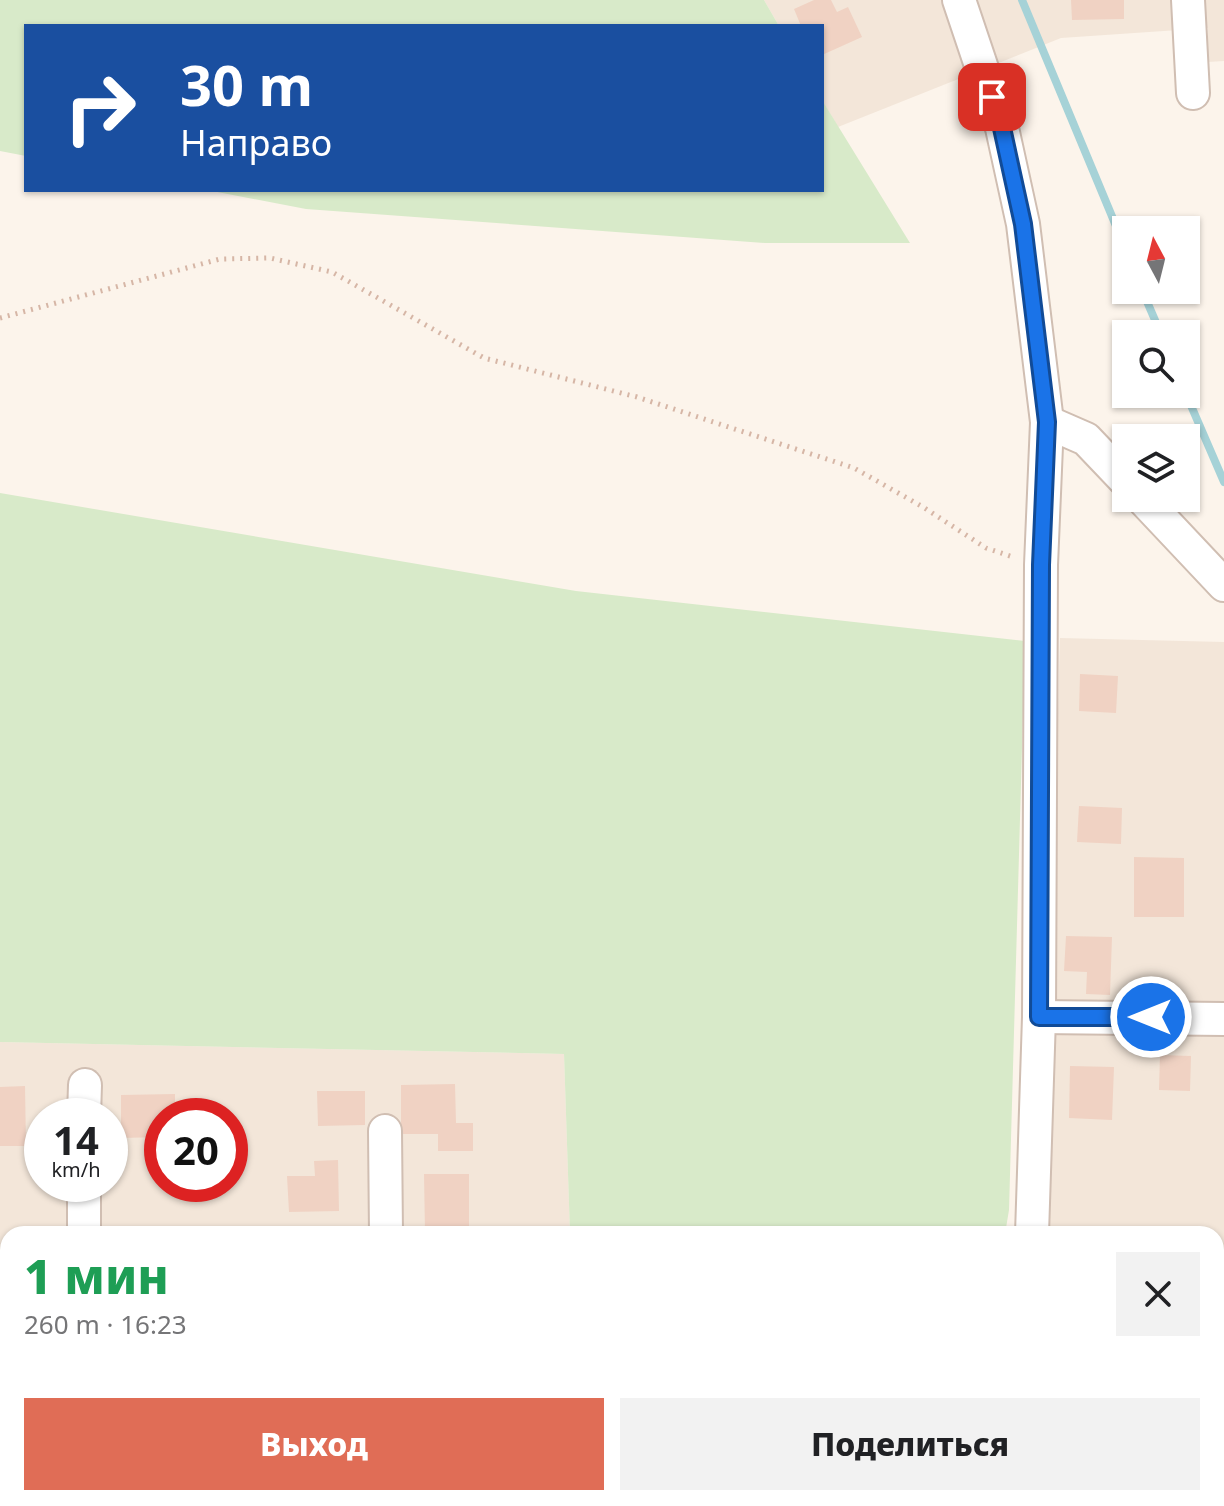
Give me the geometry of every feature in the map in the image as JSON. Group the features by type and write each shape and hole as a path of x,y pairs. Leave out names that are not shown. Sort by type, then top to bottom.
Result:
{"street":[{"path":"959,0 1002,128 1023,224 1047,422 1041,565 1039,1017 1032,1226"},
{"path":"1188,0 1193,93"},
{"path":"1047,422 1086,439 1112,466"},
{"path":"1155,512 1224,585"},
{"path":"1039,1017 1224,1019"},
{"path":"385,1131 386,1226"},
{"path":"84,1202 84,1226"}],"path":[{"path":"0,318 220,259 270,258 332,272 484,358 637,397 854,468 923,507 986,548 1041,565"}],"shaded area":[{"path":"764,0 1224,0 1224,61 1208,62 1208,28 1061,38 838,127 824,103 824,24 778,24"},
{"path":"1060,638 1224,642 1224,1226 1044,1226"},
{"path":"0,1042 564,1054 570,1226 0,1226"}],"green space":[{"path":"0,0 764,0 778,24 24,24 24,156 0,151"},
{"path":"824,103 910,243 765,243 306,209 217,192 824,192"},
{"path":"0,493 576,591 1025,641 1006,1226 570,1226 564,1054 0,1042"}],"building":[{"path":"814,0 831,0 837,12 848,7 862,37 824,54 824,24 800,24 794,9"},
{"path":"1071,0 1124,0 1124,19 1072,20"},
{"path":"1080,674 1118,676 1116,713 1079,711"},
{"path":"1079,806 1122,808 1121,844 1077,842"},
{"path":"1134,857 1184,858 1184,917 1134,917"},
{"path":"1066,936 1112,937 1110,995 1086,994 1087,972 1064,971"},
{"path":"1160,1055 1191,1056 1190,1091 1159,1090"},
{"path":"1070,1066 1114,1067 1112,1120 1069,1118"},
{"path":"455,1084 456,1123 473,1123 473,1151 438,1151 438,1134 401,1134 401,1085"},
{"path":"25,1086 24,1146 0,1146 0,1087"},
{"path":"317,1091 365,1091 365,1125 318,1126"},
{"path":"175,1094 175,1098 144,1098 144,1137 128,1138 128,1098 121,1098 121,1095"},
{"path":"338,1160 339,1211 289,1212 287,1176 315,1176 314,1161"},
{"path":"424,1174 469,1174 469,1226 425,1226"}],"waterway":[{"path":"1022,0 1112,216"},
{"path":"1148,304 1155,320"},
{"path":"1192,408 1224,482"}],"route":[{"path":"992,97 1023,224 1047,422 1041,565 1039,1017 1151,1017"}]}
